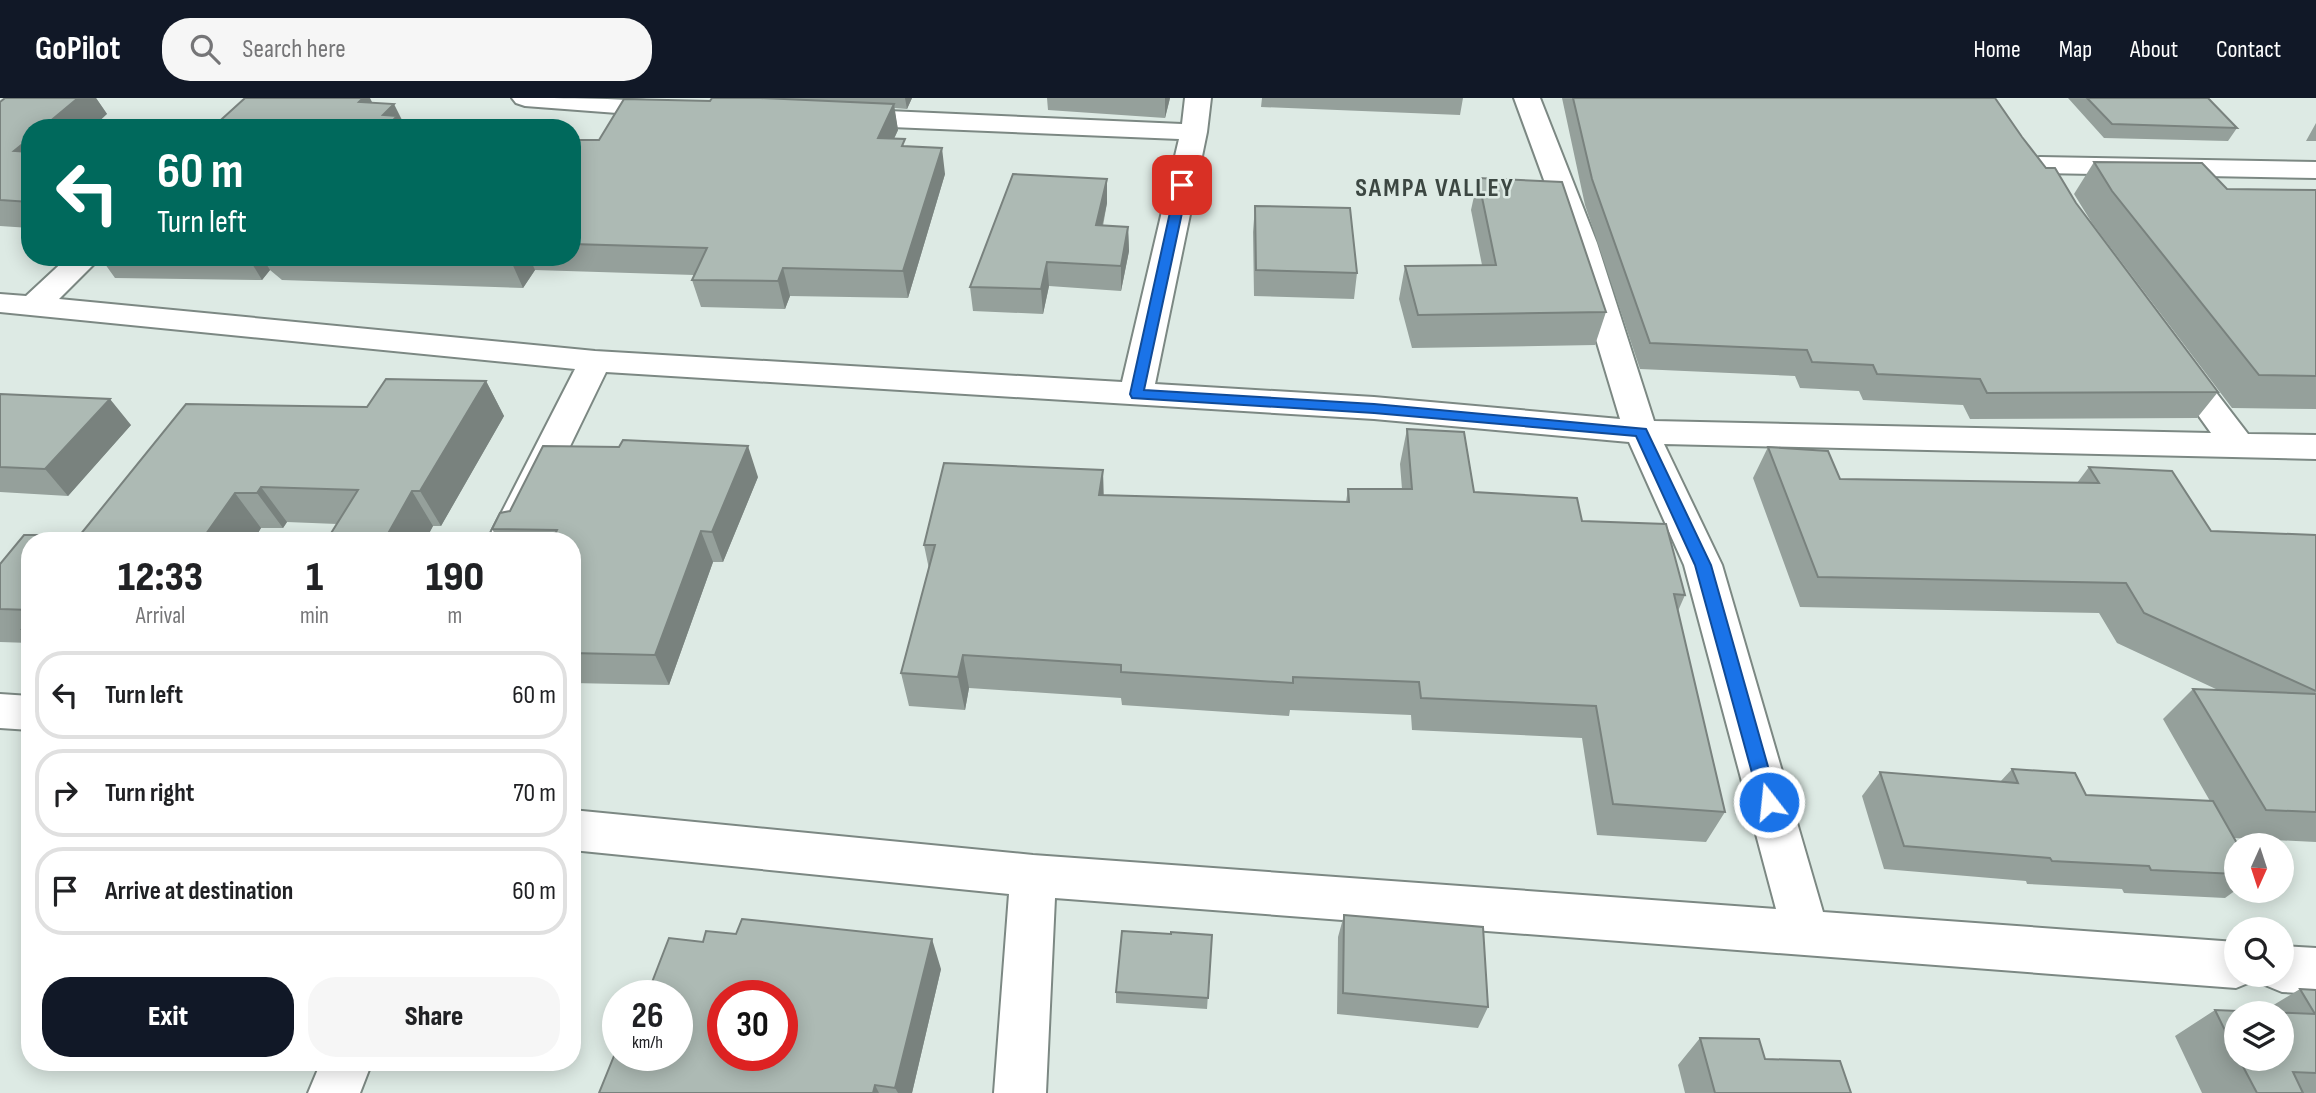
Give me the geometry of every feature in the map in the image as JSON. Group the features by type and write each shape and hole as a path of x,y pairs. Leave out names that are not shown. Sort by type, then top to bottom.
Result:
{"street":[{"path":"524,98 697,110"},
{"path":"1136,394 1194,132 1198,98"},
{"path":"1527,98 1582,243 1641,432 1703,565 1806,934"},
{"path":"821,116 1194,132"},
{"path":"2056,194 2032,155 2316,170"},
{"path":"35,305 76,266"},
{"path":"0,303 595,361 1374,408 1641,432 2316,447"},
{"path":"2157,336 2237,444"},
{"path":"510,532 595,361"},
{"path":"0,711 21,712"},
{"path":"581,831 1033,876 2224,964"},
{"path":"1020,1093 1033,876"},
{"path":"2294,970 2316,971"},
{"path":"334,1093 343,1071"}],"building":[{"path":"5,98 78,98 53,119 21,119 21,145 14,151 21,151 21,201 0,200 0,102"},
{"path":"245,98 363,98 359,102 394,104 383,115 397,116 394,119 222,119"},
{"path":"712,98 761,98 894,104 878,138 905,139 902,146 942,148 903,271 783,268 778,281 692,280 707,248 581,244 581,140 599,140 624,99 710,101"},
{"path":"1573,98 1995,98 2046,168 2055,168 2076,203 2218,392 1987,393 1980,379 1877,374 1873,365 1812,362 1807,350 1650,343 1592,179"},
{"path":"2087,98 2208,98 2237,128 2112,124"},
{"path":"2094,162 2202,163 2227,189 2316,190 2316,376 2259,375 2112,191"},
{"path":"1013,174 1107,179 1096,225 1128,227 1121,266 1047,262 1041,289 970,287"},
{"path":"1478,178 1562,182 1606,312 1418,315 1405,266 1496,265"},
{"path":"1255,206 1350,208 1357,273 1256,270"},
{"path":"386,379 486,381 420,491 412,491 389,532 332,532 358,490 261,487 257,493 235,493 207,532 82,532 186,404 367,407"},
{"path":"0,394 110,399 45,469 0,467"},
{"path":"1407,429 1464,432 1474,492 1577,498 1582,521 1666,524 1685,595 1674,594 1725,812 1613,804 1596,706 1421,698 1419,682 1293,677 1293,683 1121,672 1121,665 963,655 958,677 901,673 935,545 924,545 944,463 1103,470 1099,495 1349,502 1348,489 1412,489"},
{"path":"623,440 748,446 712,532 701,531 655,655 581,653 581,532 492,529 500,513 510,511 543,446 619,447"},
{"path":"1768,447 1828,451 1840,479 2099,483 2089,467 2172,471 2211,531 2316,535 2316,691 2144,613 2126,583 1818,577"},
{"path":"21,539 21,610 0,609 0,564"},
{"path":"2193,689 2316,694 2316,812 2266,810"},
{"path":"2012,769 2075,773 2086,795 2213,801 2231,833 2224,833 2224,873 2151,870 2149,866 2052,861 2050,858 1904,846 1880,772 2018,783"},
{"path":"1344,915 1483,927 1488,1007 1343,993"},
{"path":"742,919 932,939 895,1088 875,1085 873,1093 599,1093 608,1071 693,1071 693,980 653,980 669,938 703,942 706,931 736,934"},
{"path":"1122,931 1212,935 1208,998 1116,992"},
{"path":"2300,989 2316,990 2316,1073 2293,1072 2303,1093 2257,1093 2245,1071 2294,1071 2294,1013 2315,1014"},
{"path":"2215,1010 2224,1010 2224,1028"},
{"path":"1700,1038 1759,1039 1765,1059 1840,1061 1851,1093 1715,1093"}],"district":[{"name":"SAMPA VALLEY","path":"1435,188"}],"route":[{"path":"1182,185 1136,394 1374,408 1641,432 1703,565 1769,802"}]}
